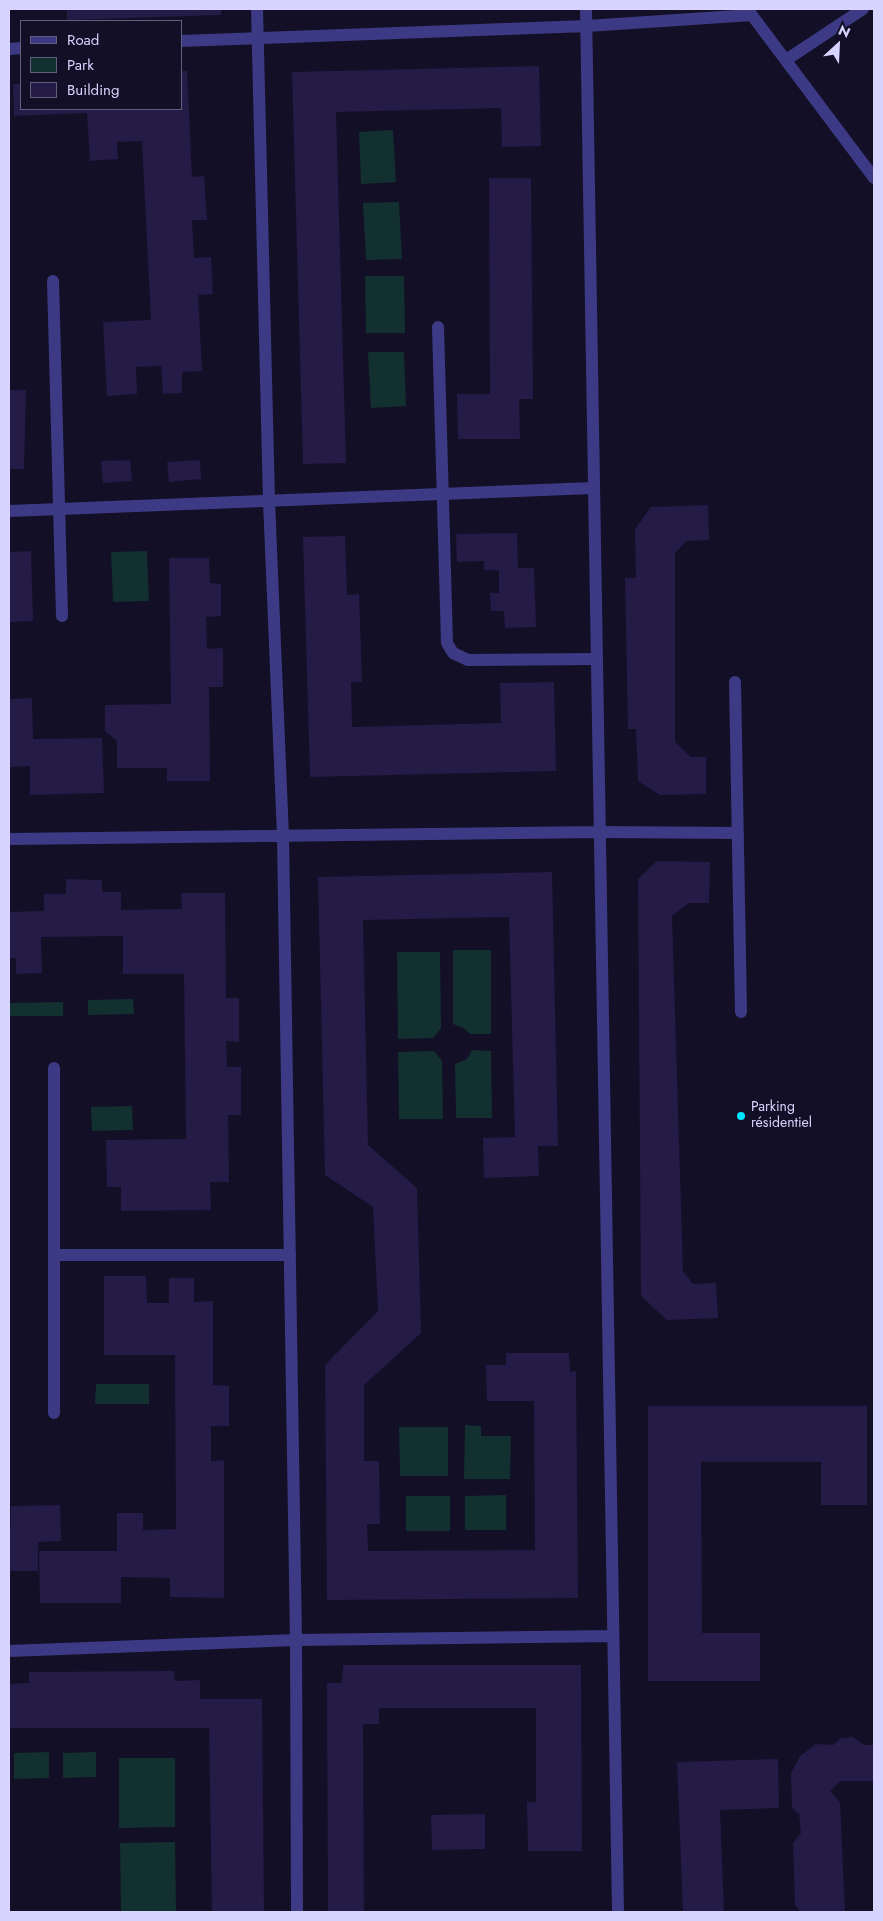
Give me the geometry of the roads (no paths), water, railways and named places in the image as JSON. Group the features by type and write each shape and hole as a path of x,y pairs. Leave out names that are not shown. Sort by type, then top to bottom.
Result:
{"street":[{"path":"257,9 269,501 284,836 296,1640 297,1912"},
{"path":"586,9 618,1912"},
{"path":"786,60 864,9"},
{"path":"182,41 587,26 750,12 874,178"},
{"path":"53,281 62,616"},
{"path":"438,327 448,643 453,653 468,660 596,659"},
{"path":"9,511 593,488"},
{"path":"735,682 741,1012"},
{"path":"9,839 599,832 738,833"},
{"path":"54,1068 54,1413"},
{"path":"54,1255 290,1255"},
{"path":"9,1651 296,1640 612,1636"}],"place":[{"name":"Parking résidentiel","path":"741,1116"}]}
